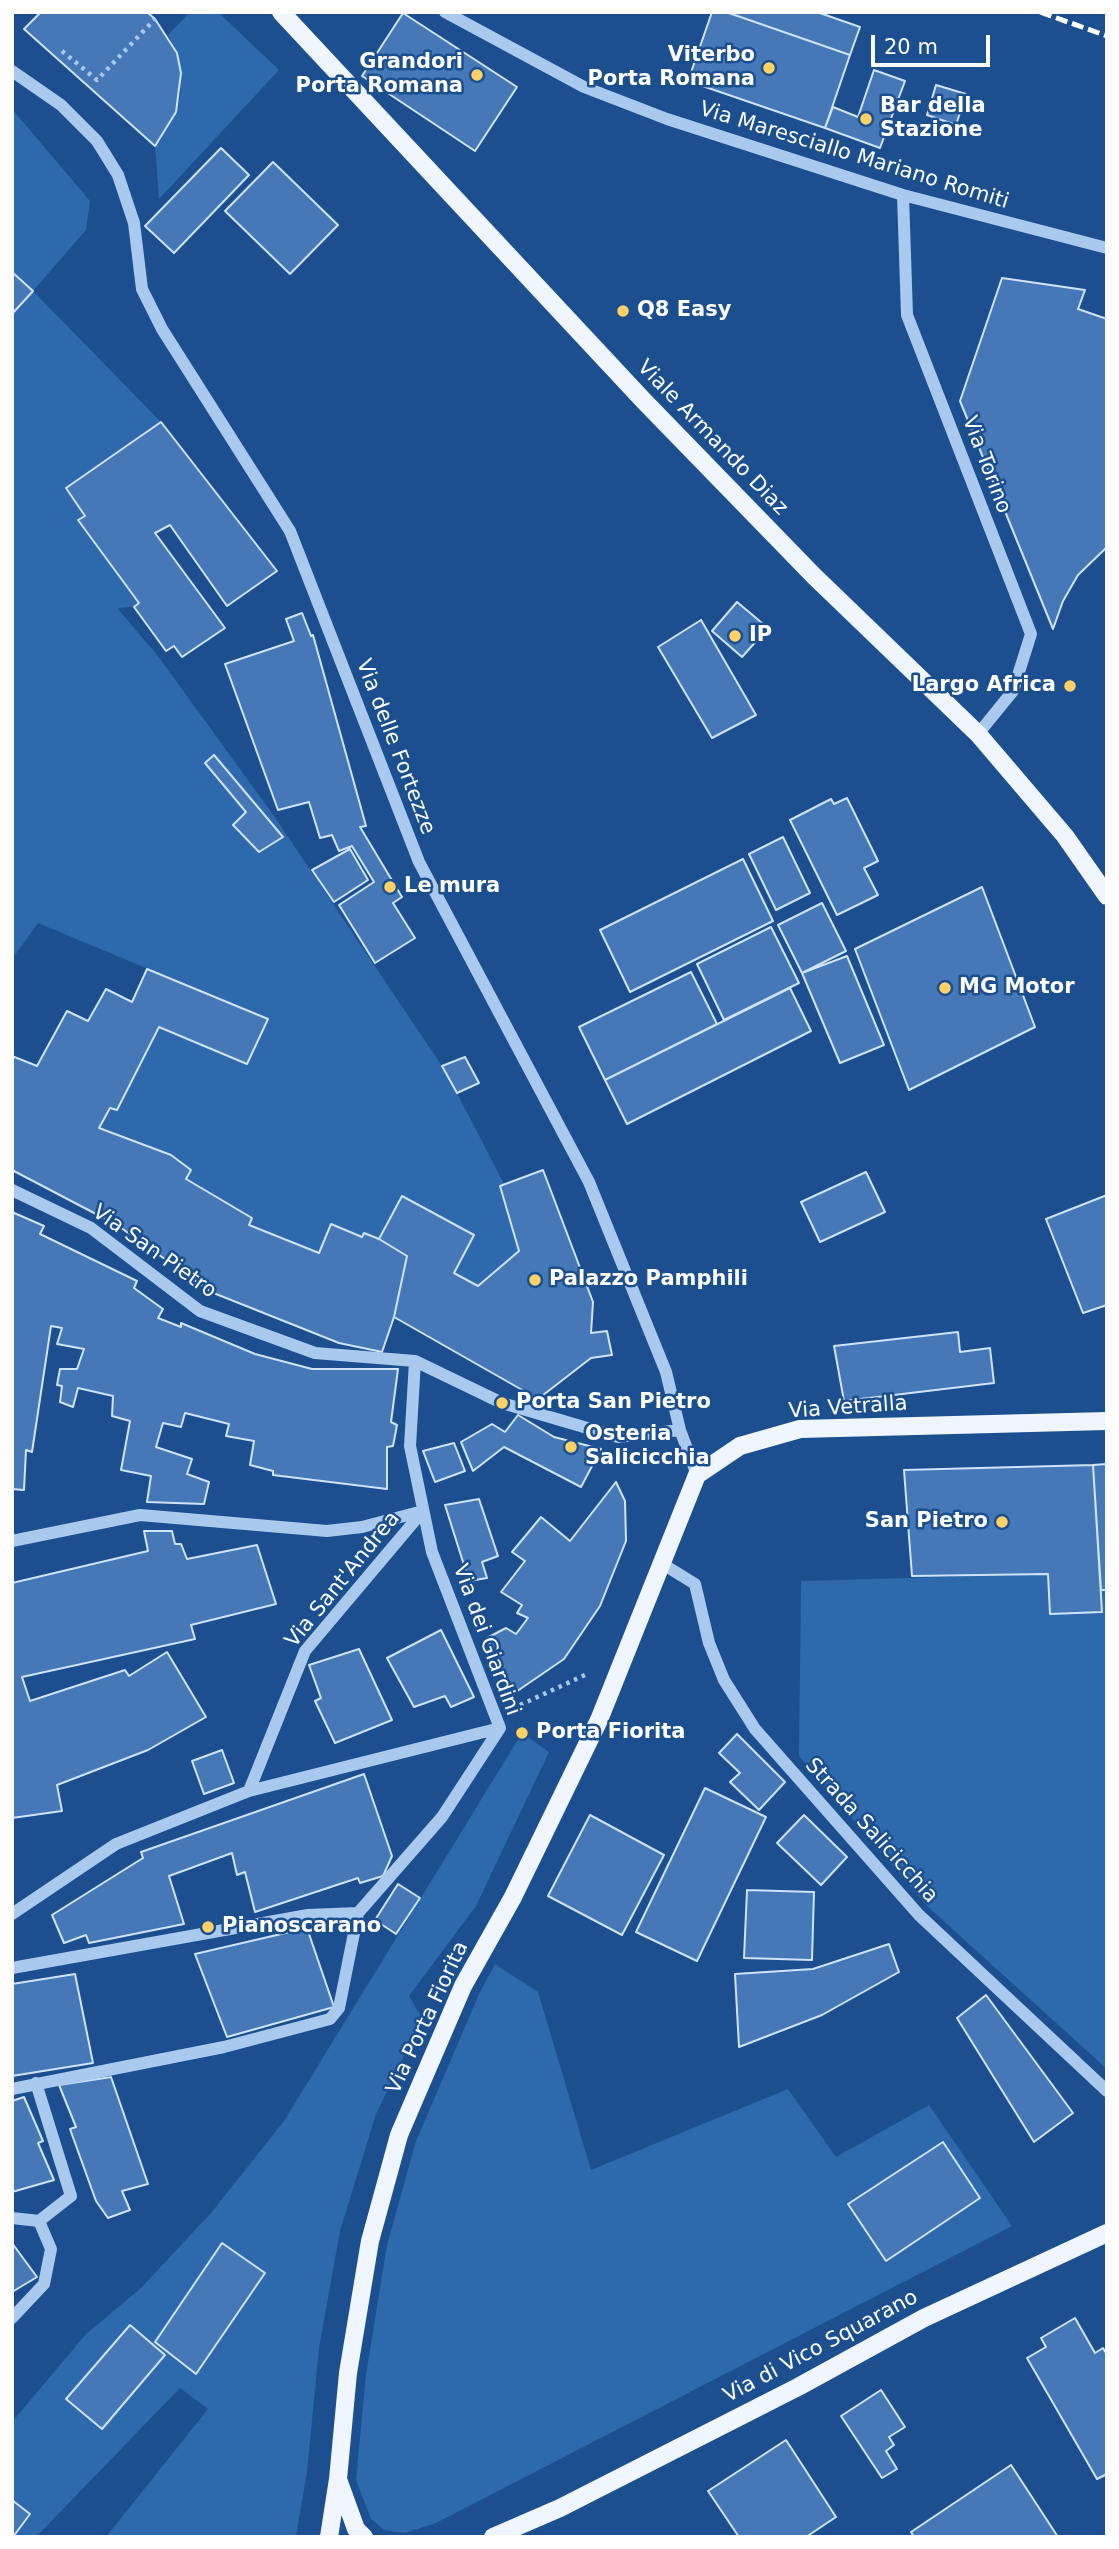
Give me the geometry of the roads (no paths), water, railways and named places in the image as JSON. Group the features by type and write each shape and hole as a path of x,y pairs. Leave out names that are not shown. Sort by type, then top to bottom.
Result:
{"main road":[{"name":"Viale Armando Diaz","path":"281,12 651,410 823,585 978,734 1065,836 1107,897"},
{"name":"Via Vetralla","path":"697,1475 740,1446 800,1429 1107,1421"},
{"path":"662,1563 697,1475"},
{"name":"Via Porta Fiorita","path":"329,2537 338,2479 348,2372 370,2241 399,2135 463,1986 513,1897 599,1720 662,1563"},
{"name":"Via di Vico Squarano","path":"560,2508 798,2387 925,2318 1107,2233"},
{"path":"338,2479 356,2529 364,2537"},
{"path":"493,2537 560,2508"},
{"path":"523,2537 560,2508"}],"street":[{"name":"Via Maresciallo Mariano Romiti","path":"446,12 584,87 667,119 904,195 1107,248"},
{"name":"Via delle Fortezze","path":"12,71 61,105 97,141 118,175 134,223 142,289 162,329 290,531 419,862 589,1182 667,1372 680,1430 697,1475"},
{"name":"Via Torino","path":"904,195 907,315 1031,634 1013,691 978,734"},
{"name":"Via San Pietro","path":"12,1190 91,1228 200,1311 315,1353 415,1361 502,1403 618,1437 680,1430"},
{"name":"Via dei Giardini","path":"12,2089 225,2048 330,2019 339,2008 358,1913 442,1817 500,1728 432,1552 410,1446 415,1361"},
{"path":"12,1541 140,1515 327,1531 362,1527 423,1511"},
{"name":"Via Sant'Andrea","path":"249,1791 305,1651 423,1511"},
{"name":"Strada Salicicchia","path":"662,1563 695,1584 709,1643 724,1680 755,1729 919,1915 1107,2091"},
{"path":"12,1914 116,1844 249,1791 500,1728"},
{"path":"12,1968 308,1915 358,1913"},
{"path":"12,2218 39,2221 71,2196 36,2083"},
{"path":"12,2318 44,2284 51,2249 39,2221"}],"railway":[{"path":"1040,12 1107,36"}],"place":[{"name":"Viterbo Porta Romana","path":"769,68"},
{"name":"Grandori Porta Romana","path":"477,75"},
{"name":"Bar della Stazione","path":"866,119"},
{"name":"Q8 Easy","path":"623,311"},
{"name":"IP","path":"735,636"},
{"name":"Largo Africa","path":"1070,686"},
{"name":"Le mura","path":"390,887"},
{"name":"MG Motor","path":"945,988"},
{"name":"Palazzo Pamphili","path":"535,1280"},
{"name":"Porta San Pietro","path":"502,1403"},
{"name":"Osteria Salicicchia","path":"571,1447"},
{"name":"San Pietro","path":"1002,1522"},
{"name":"Porta Fiorita","path":"522,1733"},
{"name":"Pianoscarano","path":"208,1927"}]}
